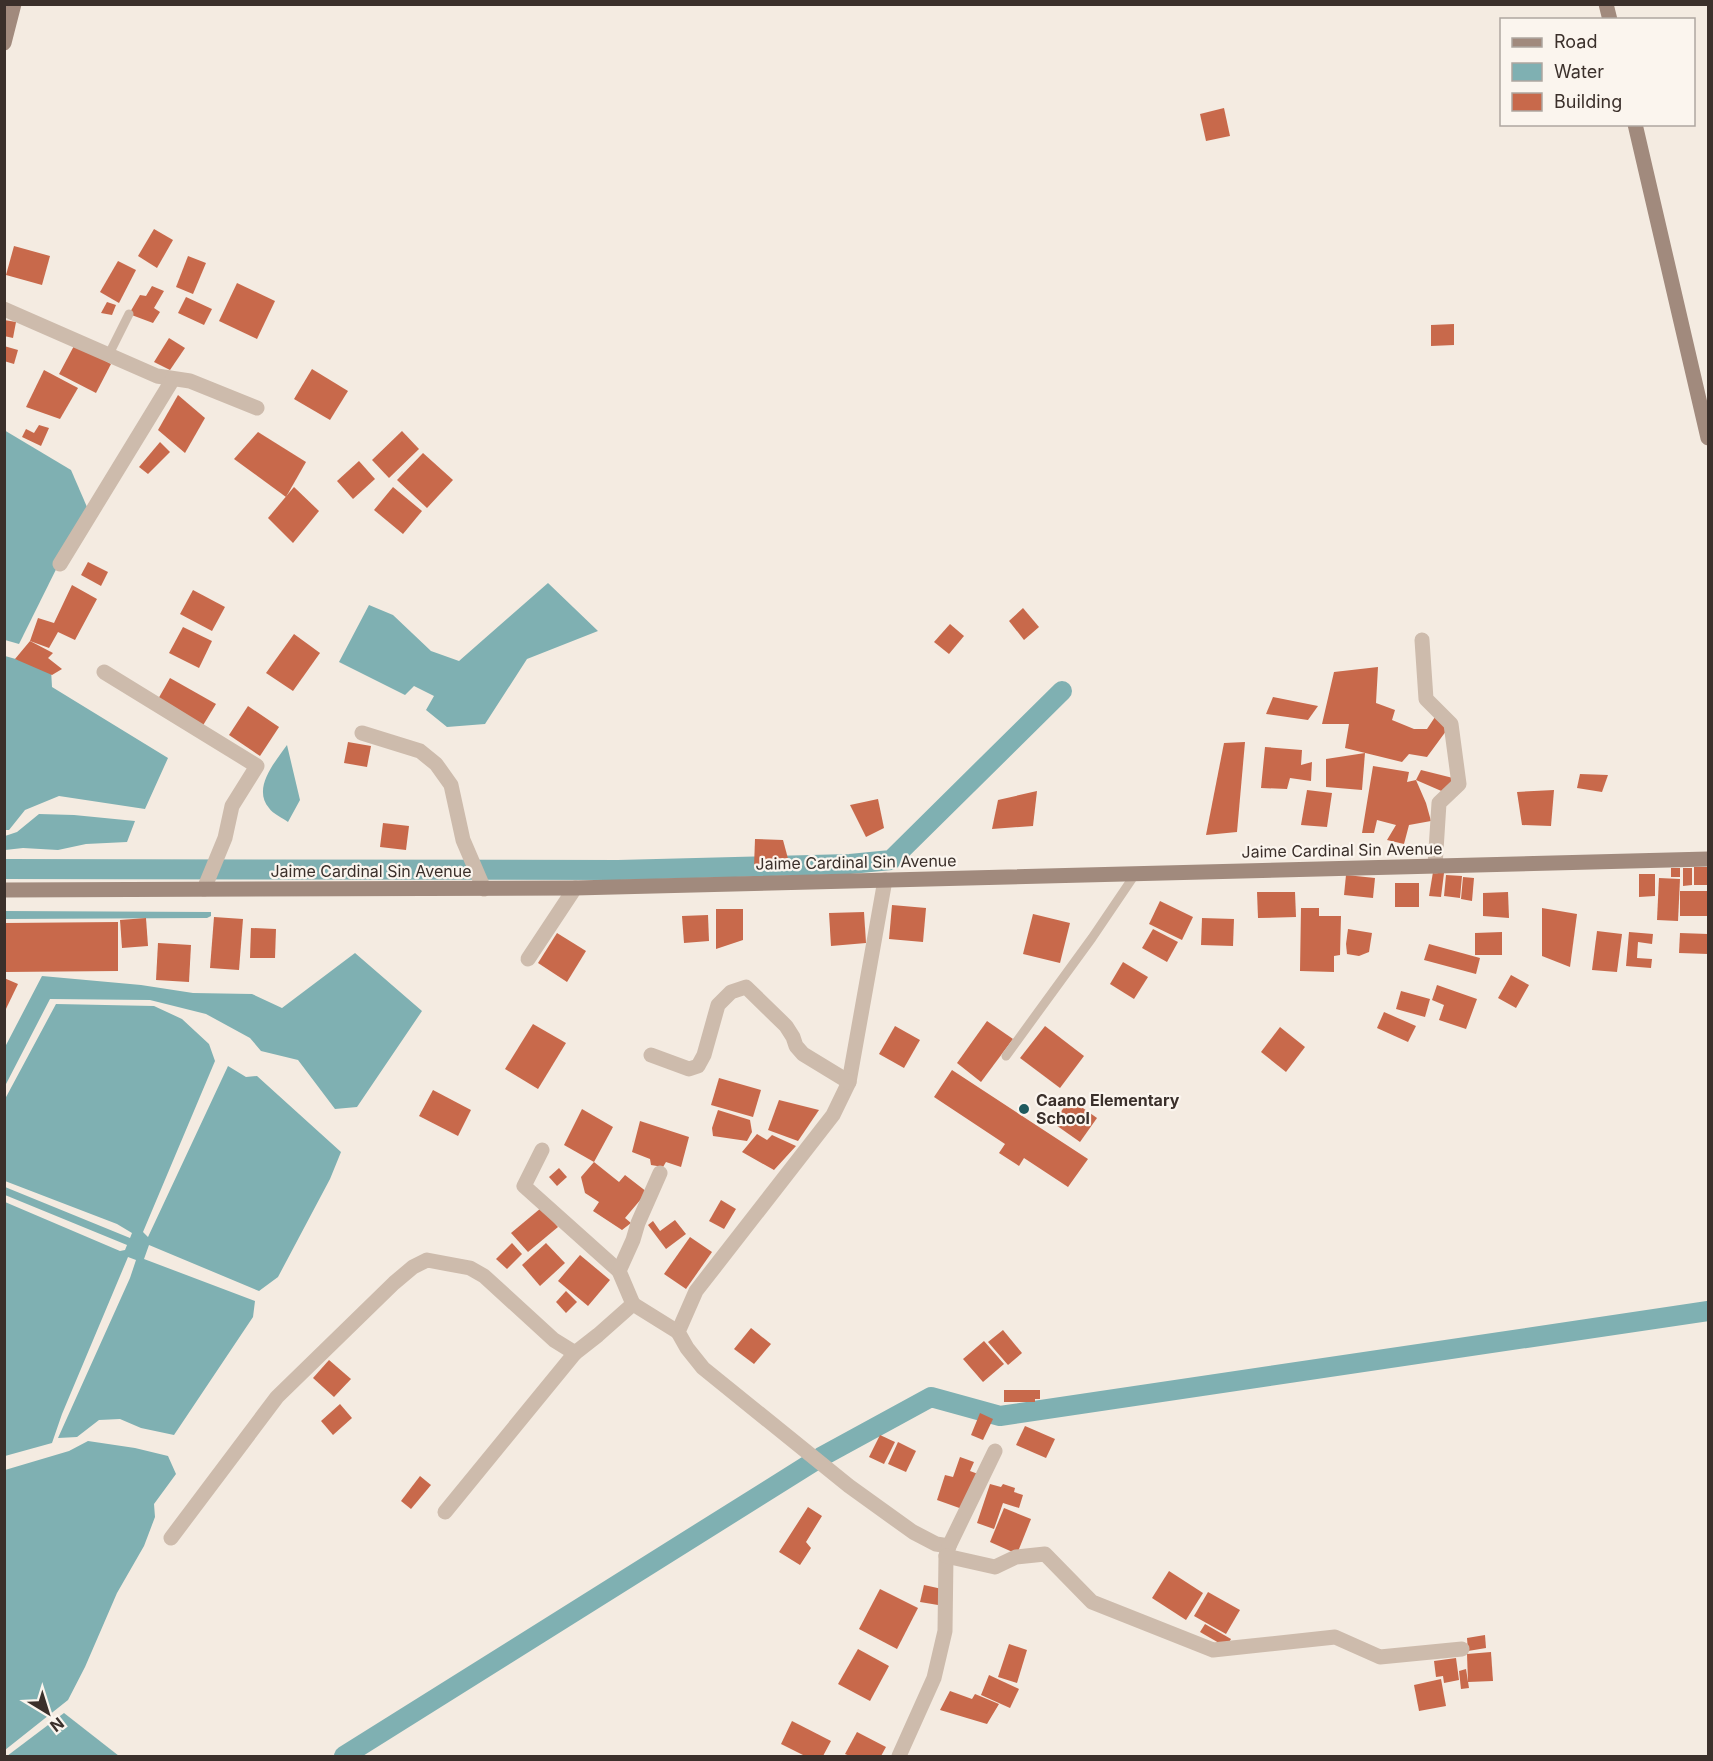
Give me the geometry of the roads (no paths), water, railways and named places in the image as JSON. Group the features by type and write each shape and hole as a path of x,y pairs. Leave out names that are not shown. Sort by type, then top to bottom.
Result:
{"main road":[{"path":"4,43 14,4"},
{"path":"1635,126 1708,438"},
{"name":"Jaime Cardinal Sin Avenue","path":"4,890 575,888 1708,859"}],"street":[{"path":"4,309 157,376 190,381 257,408"},
{"path":"60,564 174,379"},
{"path":"1422,640 1426,699 1450,724 1459,784 1439,803 1435,866"},
{"path":"104,672 257,766 232,806 225,838 204,888"},
{"path":"362,733 420,751 436,764 451,785 463,840 484,888"},
{"path":"678,1332 696,1291 833,1115 849,1082 885,880"},
{"path":"528,959 575,888"},
{"path":"651,1055 688,1069 698,1066 704,1055 718,1005 731,992 746,987 786,1026 796,1046 803,1054 849,1082"},
{"path":"542,1150 524,1186 619,1270 633,1304 678,1332 703,1368 849,1486 913,1532 947,1551 969,1562 995,1567 1016,1557 1045,1554 1092,1602 1213,1650 1335,1637 1380,1657 1462,1648"},
{"path":"619,1270 660,1173"},
{"path":"171,1538 277,1397 394,1283 413,1267 428,1260 470,1268 484,1276 554,1340 575,1353"},
{"path":"445,1512 575,1353 633,1304"},
{"path":"898,1756 934,1678 945,1631 947,1551 995,1451"}],"lane":[{"path":"109,354 129,314"},
{"path":"1006,1056 1136,873"}],"water":[{"path":"4,430 71,470 87,507 19,644 5,640"},
{"path":"548,583 598,631 527,659 485,724 447,727 426,710 434,696 414,686 405,695 339,662 369,605 393,615 431,651 459,661"},
{"path":"5,656 51,669 52,687 168,758 145,809 59,796 25,810 9,830 5,830"},
{"path":"287,745 300,800 288,822 271,810 264,800 263,792 267,775"},
{"path":"39,814 135,821 127,842 86,844 58,850 23,848 5,850 5,836 17,832"},
{"path":"5,911 211,912 211,916 207,918 5,919"},
{"path":"355,953 422,1011 357,1107 335,1109 298,1060 261,1051 250,1038 206,1014 150,1000 50,999 5,1086 5,1047 42,976 141,985 193,993 252,994 282,1008"},
{"path":"56,1004 154,1006 182,1019 209,1044 215,1061 143,1232 148,1237 228,1066 246,1077 257,1076 341,1152 330,1179 278,1277 259,1291 149,1245 144,1259 255,1301 253,1317 174,1435 141,1428 120,1419 99,1420 77,1437 58,1438 130,1278 136,1260 128,1257 52,1443 5,1456 5,1202 120,1251 125,1250 127,1245 5,1195 5,1187 130,1238 132,1233 117,1224 5,1181 5,1099"},
{"path":"88,1441 168,1456 176,1474 154,1504 155,1517 144,1546 117,1593 68,1700 5,1750 5,1470 69,1451"},
{"path":"64,1713 119,1756 7,1756"}],"waterway":[{"path":"4,869 618,870 850,864 891,860 1062,691"},
{"path":"821,1457 931,1397 1000,1416 1708,1311"},
{"path":"344,1756 813,1462"}],"place":[{"name":"Caano Elementary School","path":"1024,1109"}]}
